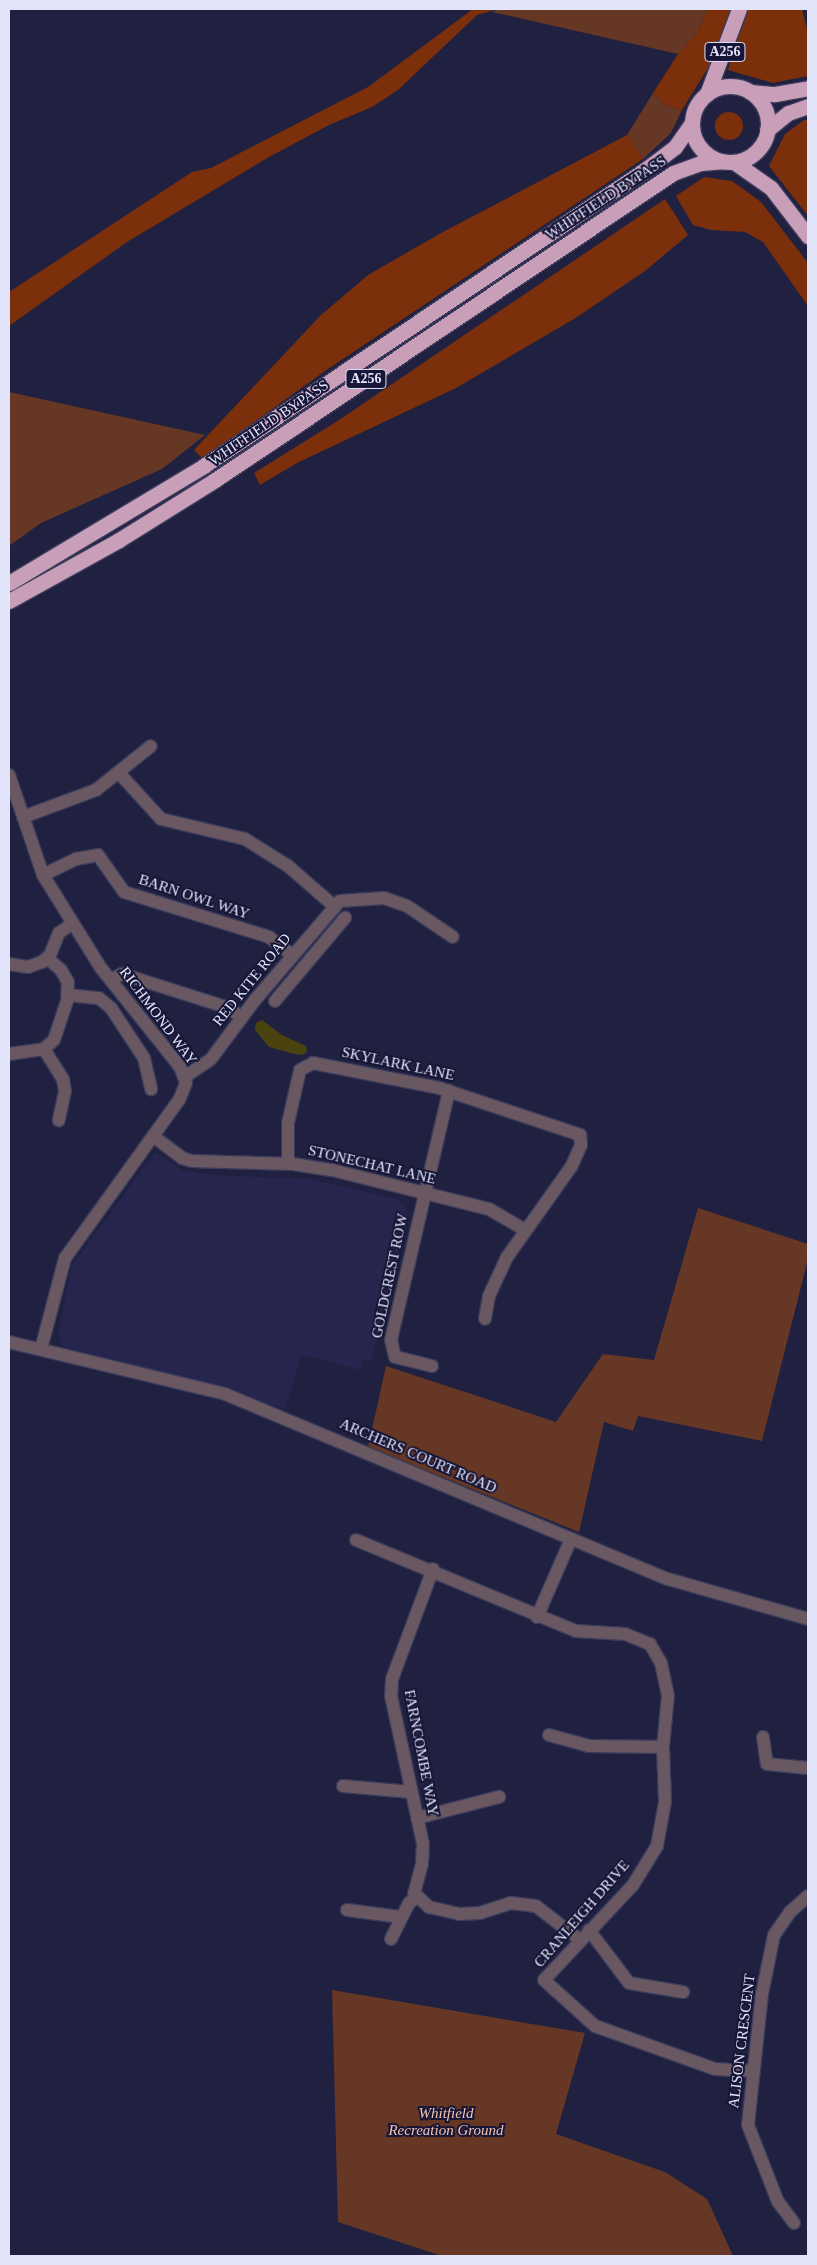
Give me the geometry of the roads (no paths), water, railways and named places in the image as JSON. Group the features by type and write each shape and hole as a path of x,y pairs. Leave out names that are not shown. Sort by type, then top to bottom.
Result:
{"highway":[{"name":"A256","path":"707,94 739,9"},
{"path":"803,90 775,94 750,92 729,86 707,94 695,110 692,123 700,148 728,161 771,188 808,236"},
{"path":"728,161 754,154 763,143 767,130 764,108 750,92"},
{"path":"767,130 802,108"},
{"name":"WHITFIELD BYPASS","path":"9,583 198,470 637,175 668,153 692,123"},
{"name":"WHITFIELD BYPASS","path":"9,601 199,490 668,177 691,166 728,161"}],"street":[{"path":"23,817 96,790 151,746"},
{"path":"119,773 161,819 245,839 288,866 337,904 384,898 407,906 452,937"},
{"name":"RICHMOND WAY","path":"9,775 12,789 43,875 110,980 186,1076 179,1100 65,1258 41,1349"},
{"name":"BARN OWL WAY","path":"43,875 76,859 98,855 124,892 269,937 292,955"},
{"name":"RED KITE ROAD","path":"186,1076 211,1059 241,1017 337,904"},
{"path":"274,1001 345,918"},
{"path":"9,964 28,967 47,958 57,936 73,923"},
{"path":"316,928 328,938"},
{"path":"9,1054 44,1049 54,1040 68,995 68,982 61,970 47,958"},
{"path":"110,980 122,974 229,1008 241,1017"},
{"path":"273,978 286,988"},
{"path":"68,995 99,998 111,1008 144,1058 151,1089"},
{"path":"44,1049 63,1079 65,1091 60,1120"},
{"name":"SKYLARK LANE","path":"288,1164 288,1123 300,1070 305,1065 313,1063 449,1091 580,1135 581,1145 571,1167 525,1230"},
{"name":"GOLDCREST ROW","path":"432,1366 401,1360 395,1357 391,1346 424,1194 449,1091"},
{"name":"STONECHAT LANE","path":"153,1136 182,1158 192,1161 288,1164 332,1170 489,1210 525,1230"},
{"path":"485,1320 497,1277 525,1230"},
{"name":"ARCHERS COURT ROAD","path":"9,1342 225,1394 371,1452 668,1579 808,1620"},
{"path":"537,1617 571,1539"},
{"name":"CRANLEIGH DRIVE","path":"356,1540 433,1569 537,1617 576,1631 625,1634 650,1644 661,1663 668,1695 663,1747 665,1802 657,1846 632,1885 544,1980 589,2021 715,2069 752,2071"},
{"name":"FARNCOMBE WAY","path":"417,1897 414,1887 424,1855 392,1696 392,1679 433,1569"},
{"path":"549,1735 590,1746 663,1747"},
{"path":"762,1737 768,1764 808,1768"},
{"path":"343,1786 411,1792"},
{"path":"418,1818 499,1796"},
{"name":"ALISON CRESCENT","path":"794,2223 778,2202 748,2125 752,2071 762,1994 774,1935 790,1912 808,1896"},
{"path":"391,1940 400,1917 409,1903 417,1897 429,1907 459,1914 511,1903 536,1906 580,1940"},
{"path":"346,1910 400,1917"},
{"path":"589,1930 629,1983 683,1992"}],"park label":[{"name":"Whitfield Recreation Ground","path":"446,2122"}]}
